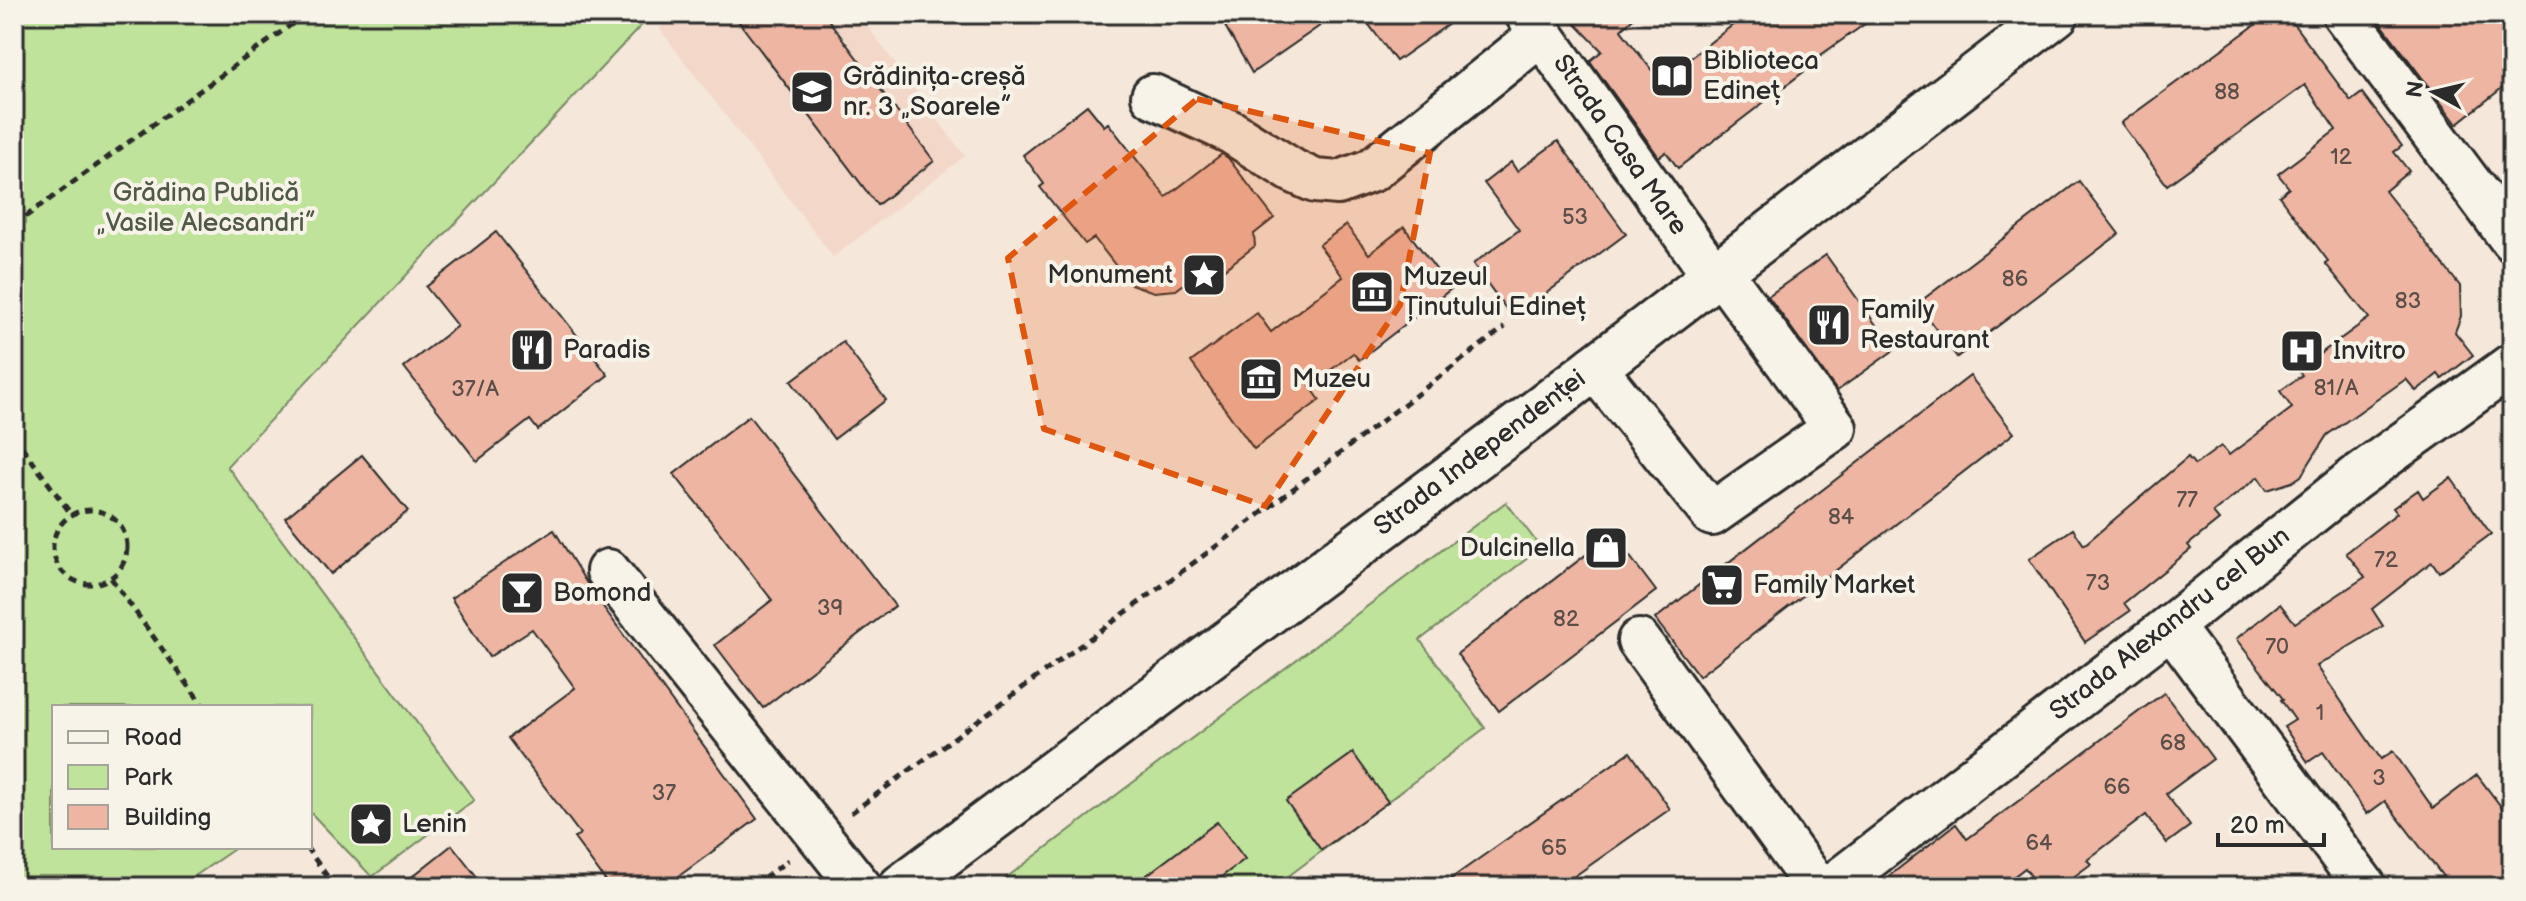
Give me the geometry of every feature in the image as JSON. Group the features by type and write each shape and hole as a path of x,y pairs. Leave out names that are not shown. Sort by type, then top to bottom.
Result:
{"main road":[{"name":"Strada Independenței","path":"901,887 1594,367 2056,14"}],"street":[{"path":"2344,14 2512,240"},
{"name":"Strada Casa Mare","path":"1534,24 1717,274 1835,428 1712,514 1594,367"},
{"path":"1153,96 1231,132 1293,171 1315,181 1338,183 1372,170 1534,24"},
{"name":"Strada Alexandru cel Bun","path":"1831,887 2171,626 2354,479 2512,365"},
{"path":"608,571 860,887"},
{"path":"2171,626 2365,887"},
{"path":"1639,641 1817,887"}],"path":[{"path":"14,225 306,14"},
{"path":"753,887 1243,527 1505,327"},
{"path":"14,436 71,514"},
{"path":"96,509 118,521 125,532 125,558 111,578 87,584 66,575 58,566 53,543 62,522 71,514 96,509"},
{"path":"111,578 203,705"},
{"path":"307,849 335,887"}],"highlighted area":[{"path":"1197,99 1430,153 1400,305 1265,506 1044,429 1008,258"}],"shaded area":[{"name":"Grădinița-creșă nr. 3 „Soarele”","path":"677,14 858,14 965,156 833,257 659,28"}],"green space":[{"name":"Grădina Publică „Vasile Alecsandri”","path":"14,14 652,14 227,466 474,800 372,877 312,814 312,705 52,705 52,849 234,849 179,887 14,887"},
{"path":"1506,502 1541,548 1420,640 1485,728 1274,887 994,887"}],"building":[{"path":"733,14 824,14 934,161 877,205"},
{"path":"1218,14 1337,14 1252,73"},
{"path":"1361,14 1463,14 1396,61"},
{"path":"1566,14 1637,14 1621,30 1660,81 1747,14 1879,14 1808,64 1810,67 1678,168 1666,152 1659,157 1590,61 1602,51"},
{"path":"2270,14 2286,14 2351,101 2362,93 2402,146 2394,152 2409,171 2385,191 2460,286 2461,316 2455,332 2473,355 2442,379 2438,374 2416,391 2406,379 2327,435 2301,476 2292,482 2267,490 2258,477 2213,513 2219,520 2188,545 2191,549 2124,603 2130,611 2085,642 2029,559 2073,529 2084,545 2188,457 2195,465 2221,446 2229,455 2292,408 2280,391 2302,375 2298,370 2369,318 2325,263 2328,261 2279,196 2289,188 2278,174 2336,130 2305,85 2167,185 2121,123"},
{"path":"2374,14 2512,14 2512,80 2457,124"},
{"path":"1087,105 1104,126 1108,123 1166,197 1222,154 1228,158 1274,218 1254,234 1255,246 1211,279 1204,269 1176,290 1154,292 1130,284 1094,238 1085,244 1040,187 1044,184 1023,155"},
{"path":"1558,141 1626,234 1513,318 1473,264 1519,230 1484,183 1511,162 1517,171"},
{"path":"2079,181 2119,234 1957,357 1917,304"},
{"path":"1346,225 1369,254 1404,227 1451,289 1359,360 1353,353 1310,386 1320,400 1254,449 1191,362 1257,313 1271,332 1343,277 1319,245"},
{"name":"Paradis","path":"496,232 608,375 538,430 530,420 477,461 404,367 457,326 426,287"},
{"name":"Family Restaurant","path":"1826,255 1894,350 1837,391 1768,296"},
{"path":"843,342 886,400 834,439 791,381"},
{"path":"1970,376 2014,433 1699,676 1655,619"},
{"path":"749,416 895,606 763,708 715,645 772,600 674,474"},
{"path":"362,455 408,511 331,574 285,518"},
{"path":"2451,478 2491,534 2439,572 2432,562 2372,609 2383,626 2317,666 2381,759 2393,751 2433,808 2477,775 2512,821 2512,887 2451,887 2385,801 2367,814 2323,752 2308,762 2284,727 2295,720 2283,699 2236,639 2280,604 2295,623 2365,577 2346,553 2397,513 2393,508 2418,490 2423,498"},
{"path":"554,530 591,590 757,819 664,887 610,887 574,838 580,834 508,738 575,688 532,629 489,657 451,598"},
{"path":"1613,534 1656,591 1499,711 1457,654"},
{"path":"2164,693 2213,759 2166,794 2190,826 2167,843 2146,815 2087,860 2091,864 2060,887 2039,887 2025,868 2000,887 1875,887 1956,824 1967,839"},
{"path":"1630,752 1670,809 1559,887 1439,887"},
{"path":"1353,753 1388,802 1321,850 1286,801"},
{"path":"1217,822 1245,859 1208,887 1131,887"},
{"path":"452,845 485,887 399,887"}],"place":[{"name":"Biblioteca Edineț","path":"1672,76"},
{"name":"Grădinița-creșă nr. 3 „Soarele”","path":"812,92"},
{"name":"Monument","path":"1204,275"},
{"name":"Muzeul Ținutului Edineț","path":"1372,292"},
{"name":"Family Restaurant","path":"1829,325"},
{"name":"Paradis","path":"532,350"},
{"name":"Invitro","path":"2302,351"},
{"name":"Muzeu","path":"1261,379"},
{"name":"Dulcinella","path":"1606,548"},
{"name":"Family Market","path":"1722,585"},
{"name":"Bomond","path":"522,593"},
{"name":"Lenin","path":"371,824"}]}
